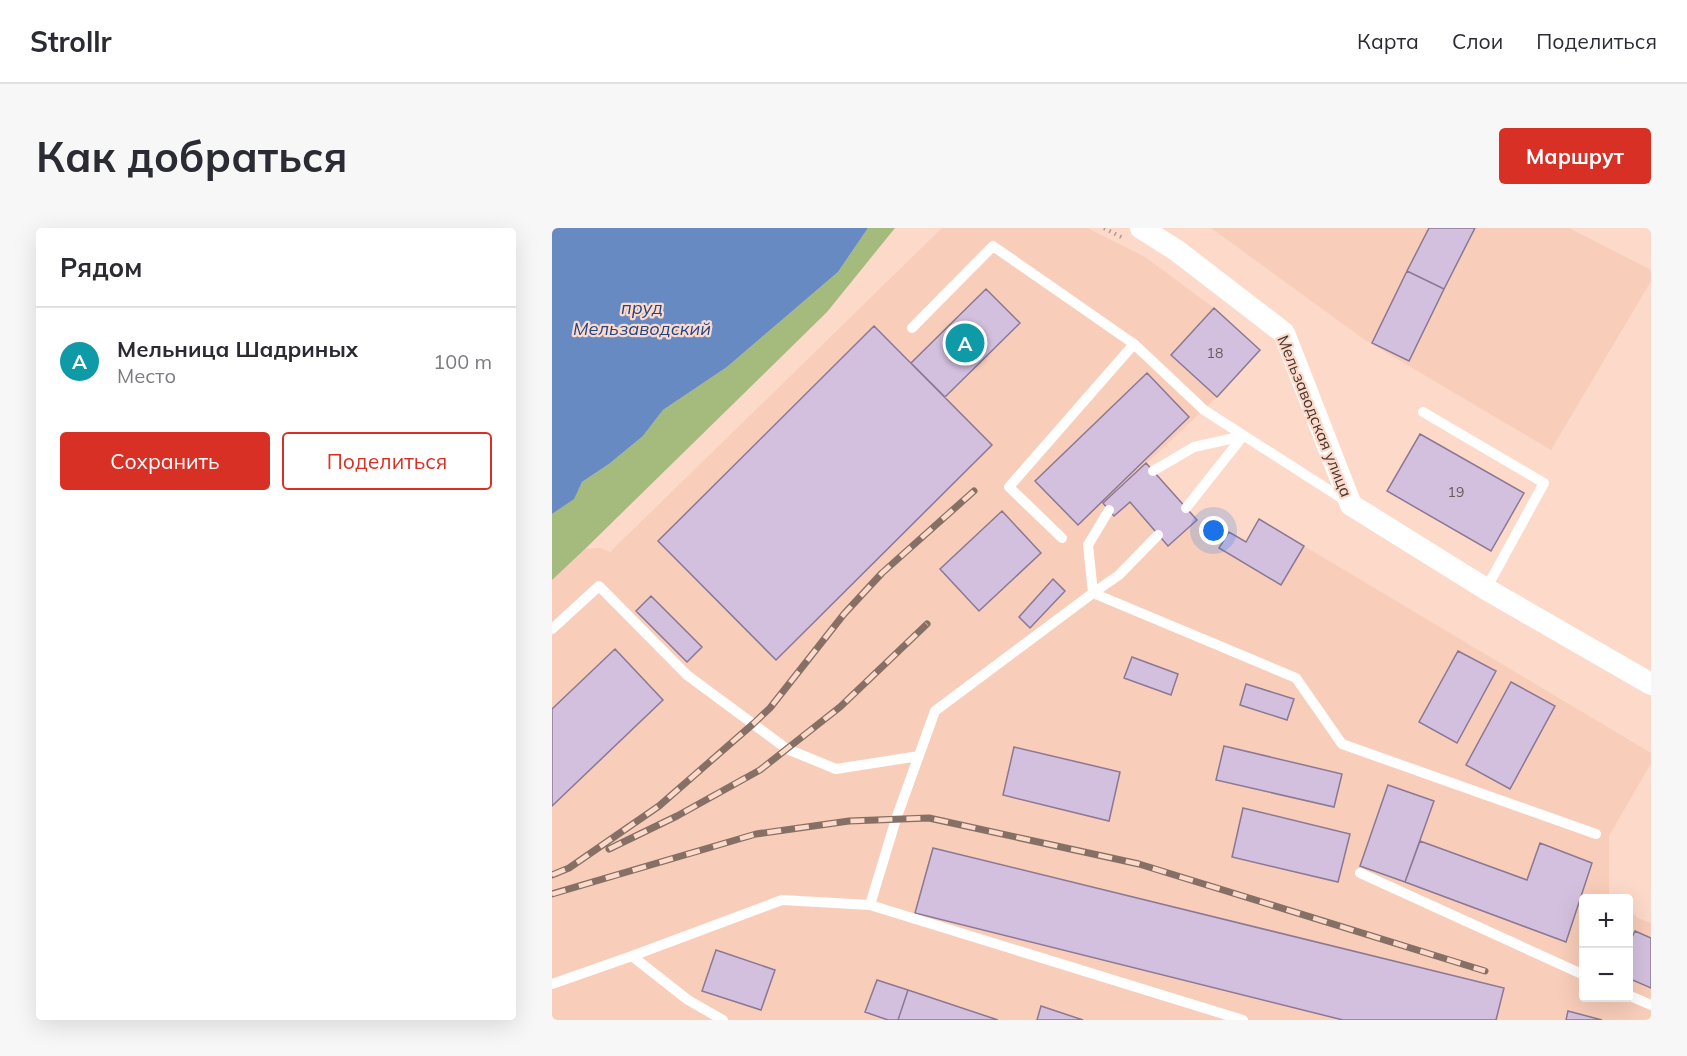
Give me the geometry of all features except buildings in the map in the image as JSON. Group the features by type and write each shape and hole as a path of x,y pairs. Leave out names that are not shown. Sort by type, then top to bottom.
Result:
{"street":[{"name":"Мельзаводская улица","path":"1141,228 1176,250 1284,333 1351,505 1486,589 1651,684"}],"lane":[{"path":"912,328 993,246 1134,344 1204,410 1351,505"},
{"path":"1062,538 1010,487 1134,344"},
{"path":"1423,412 1544,483 1486,589"},
{"path":"1153,471 1194,447 1243,436"},
{"path":"1186,508 1243,436"},
{"path":"1093,593 1088,545 1109,510"},
{"path":"870,905 896,819 935,711 1119,575 1158,535"},
{"path":"552,629 599,586 687,675 787,749 836,769 919,756"},
{"path":"1093,593 1296,678 1342,744 1596,834"},
{"path":"1360,873 1579,973"},
{"path":"552,984 782,900 870,905 1243,1020"},
{"path":"632,956 688,1000 723,1020"},
{"path":"1633,997 1651,1005"}],"shaded area":[{"path":"942,228 1087,228 1145,257 1214,308 1260,350 1217,397 1147,463 1197,520 1229,532 1220,548 1281,585 1304,546 1651,753 1651,763 1609,836 1609,894 1579,894 1579,1002 1633,1002 1633,914 1651,923 1651,1020 552,1020 552,580 585,549 601,548 610,552"},
{"path":"1211,228 1569,228 1651,270 1651,281 1551,450 1365,340"}],"green space":[{"path":"868,228 895,228 827,312 552,580 552,514 573,499 582,482 609,464 643,436 663,410 727,367 838,272"}],"water":[{"name":"пруд Мельзаводский","path":"552,228 868,228 838,272 727,367 663,410 643,436 609,464 582,482 574,499 552,514"}],"railway":[{"path":"552,875 569,868 659,806 753,724 770,708 844,614 882,573 974,491"},
{"path":"609,849 677,816 760,770 840,707 927,624"},
{"path":"552,894 756,834 849,821 929,818 1139,864 1485,971"}],"place":[{"name":"Мельница Шадриных","path":"965,343"}]}
